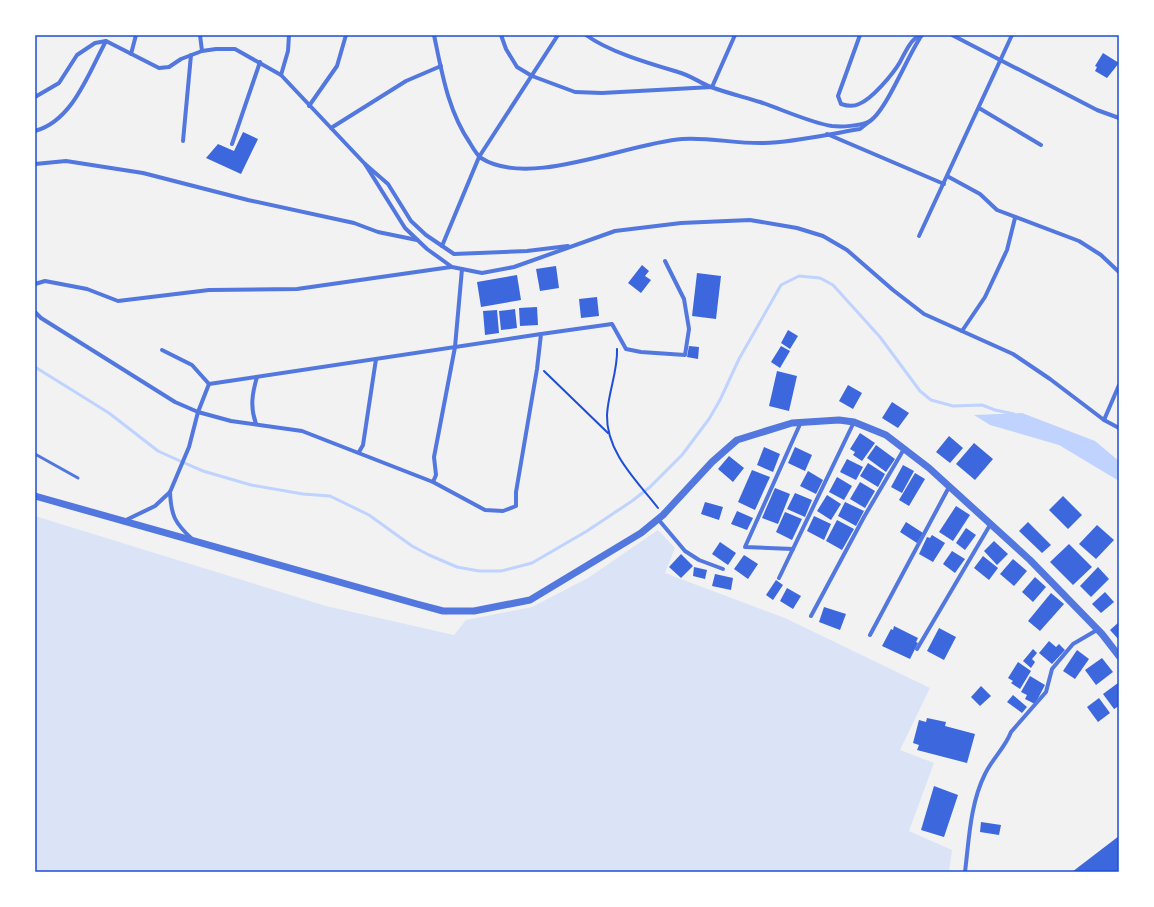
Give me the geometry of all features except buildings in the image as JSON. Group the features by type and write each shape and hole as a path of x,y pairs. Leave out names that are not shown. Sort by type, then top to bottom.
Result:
{"street":[{"path":"131,54 136,35"},
{"path":"200,35 202,51"},
{"path":"281,75 288,51 289,35"},
{"path":"309,106 338,66 346,35"},
{"path":"434,35 452,112 467,138 480,157 496,166 518,168 564,166 634,148 682,139 764,143 860,129 870,121 887,100 905,66 912,48 921,35"},
{"path":"501,35 506,49 517,67 532,76 575,92 602,93 712,87"},
{"path":"442,246 480,157 558,35"},
{"path":"586,35 593,40 660,68 679,72 712,87 832,126 859,124 870,121"},
{"path":"712,87 735,35"},
{"path":"860,35 838,96 841,104 847,106 859,104 869,97 887,79 910,44 921,35"},
{"path":"952,35 1098,110 1119,118"},
{"path":"919,236 1012,35"},
{"path":"35,131 56,121 70,105 106,41"},
{"path":"35,97 59,83 76,55 95,43 106,41 159,68 169,67 202,51 235,49 281,75 365,164 388,184 411,220 426,236 454,254 470,255 575,246"},
{"path":"183,142 191,55"},
{"path":"232,144 260,62"},
{"path":"331,128 406,81 441,66"},
{"path":"979,108 1041,145"},
{"path":"827,134 944,184"},
{"path":"35,164 66,161 143,173 248,200 354,223 378,232 417,240"},
{"path":"365,164 405,228 417,240 452,267"},
{"path":"947,176 980,194 997,210 1015,218 1044,226 1079,240 1101,255 1119,272"},
{"path":"962,331 985,297 1007,250 1015,218"},
{"path":"35,284 45,281 87,289 118,301 209,290 297,289 452,267 482,273 514,268 615,231 681,223 750,220 797,228 823,236 847,250 893,290 924,314 1013,354 1050,379 1104,420 1119,428"},
{"path":"209,384 612,324 626,349 641,352 685,355 690,329 684,299 665,261"},
{"path":"433,482 436,475 434,457 455,347 462,269"},
{"path":"35,312 48,322 175,402 198,412 231,421 302,431 433,482 485,510 503,511 516,506 517,485 538,364 541,334"},
{"path":"162,350 192,365 209,384"},
{"path":"359,452 363,445 376,359"},
{"path":"256,377 251,396 252,414 256,424"},
{"path":"123,521 155,506 170,492 189,447 198,412 209,384"},
{"path":"1104,420 1119,385"},
{"path":"35,496 443,611 474,611 530,600 641,533 660,517 712,462 737,440 792,423 839,420 854,422 886,435 929,468 1030,560 1097,630 1119,656"},
{"path":"793,548 745,547 801,422"},
{"path":"779,578 854,422"},
{"path":"811,616 864,516 904,448"},
{"path":"870,635 949,487"},
{"path":"170,492 171,510 175,520 180,528 196,542"},
{"path":"660,517 685,551 700,560 723,568"},
{"path":"917,649 990,525"},
{"path":"965,872 972,813 985,775 1011,732 1046,692 1052,669 1073,644 1097,630"}],"lane":[{"path":"35,454 78,478"}],"path":[{"path":"617,348 617,362 607,415 608,434 614,448 660,517"},
{"path":"538,364 608,434"}],"shaded area":[{"path":"35,516 326,606 454,635 466,620 532,607 588,578 658,530 675,548 665,573 785,618 930,688 900,750 934,763 909,831 952,850 949,872 35,872"}],"water":[{"path":"1022,413 1095,441 1119,461 1119,481 1059,445 990,425 974,415"}],"waterway":[{"path":"35,367 109,413 158,451 203,471 251,485 303,494 330,496 369,515 412,546 429,555 457,567 479,571 501,571 532,563 587,531 650,487 682,455 709,419 720,400 739,359 781,285 799,276 820,278 833,285 880,337 920,391 931,400 953,406 982,405 995,410 1014,414"}]}
